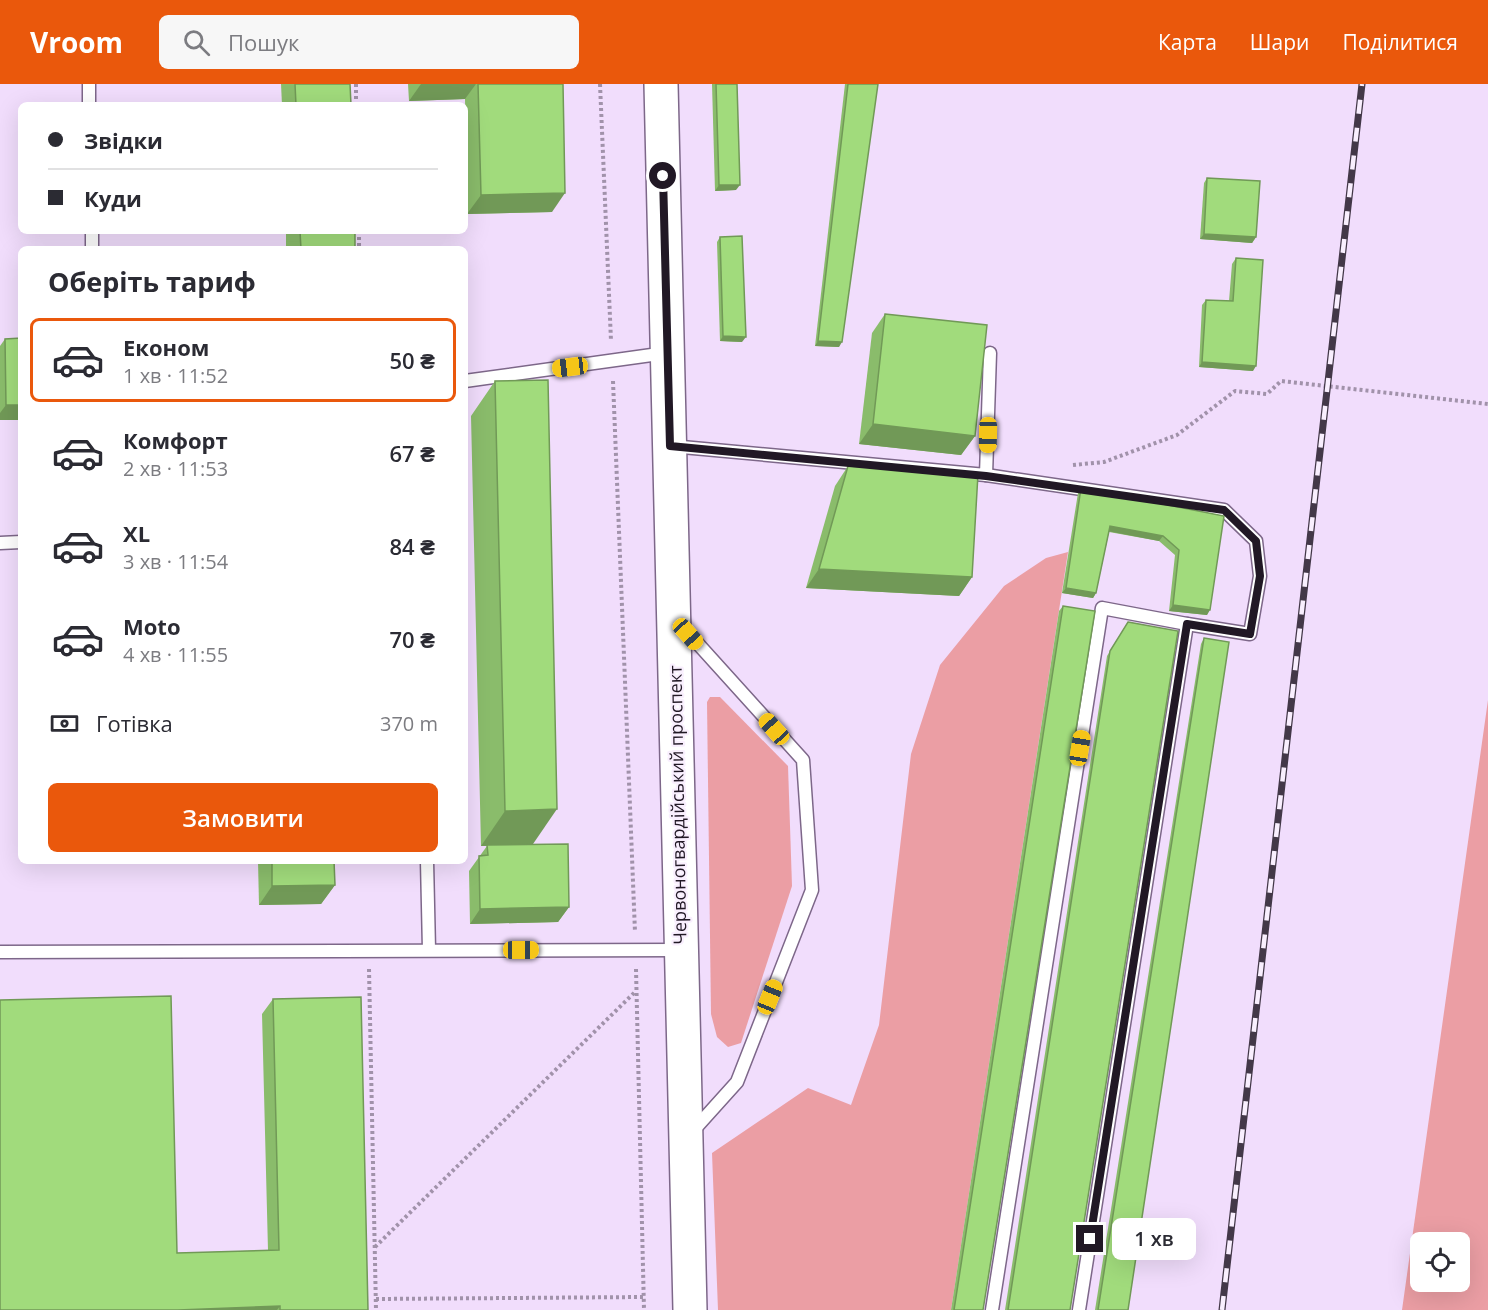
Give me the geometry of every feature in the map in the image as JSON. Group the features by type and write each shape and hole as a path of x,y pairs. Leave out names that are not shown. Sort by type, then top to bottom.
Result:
{"main road":[{"name":"Червоногвардійський проспект","path":"661,84 690,1310"}],"lane":[{"path":"89,84 89,102"},
{"path":"468,381 668,353"},
{"path":"986,476 990,353"},
{"path":"670,446 986,476 1224,510 1256,541 1260,576 1250,634 1102,608 992,1310"},
{"path":"0,543 18,542"},
{"path":"674,618 803,760 812,890 737,1082 686,1138"},
{"path":"1079,1310 1187,624"},
{"path":"427,864 429,950"},
{"path":"0,952 682,950"}],"path":[{"path":"356,84 356,102"},
{"path":"600,84 636,950 644,1310"},
{"path":"1069,466 1104,462 1177,435 1235,392 1268,394 1281,381 1488,404"},
{"path":"369,950 376,1310"},
{"path":"375,1247 637,990"},
{"path":"376,1299 644,1297"}],"shaded area":[{"path":"1068,552 951,1310 718,1310 712,1153 808,1088 851,1105 879,1025 911,754 940,665 1004,586 1046,558"},
{"path":"710,697 720,697 788,766 792,886 741,1043 728,1047 717,1037 711,1014 707,702"},
{"path":"1488,700 1488,1310 1402,1310 1410,1253 1410,1292 1470,1292 1470,1232 1413,1232"}],"building":[{"path":"295,84 350,84 351,102 296,102"},
{"path":"478,84 563,84 565,193 481,195"},
{"path":"716,84 737,84 740,185 719,185"},
{"path":"848,84 878,84 842,342 818,341"},
{"path":"1207,178 1260,181 1256,237 1204,234"},
{"path":"300,234 355,234 355,246 301,246"},
{"path":"742,236 746,337 723,336 720,237"},
{"path":"1236,258 1263,260 1256,366 1202,362 1206,300 1233,301"},
{"path":"885,314 987,325 975,436 873,424"},
{"path":"18,338 18,405 6,405 5,339"},
{"path":"548,380 557,809 505,811 495,381"},
{"path":"848,466 978,474 972,577 819,569"},
{"path":"1081,488 1224,516 1210,610 1173,605 1179,550 1163,536 1110,526 1096,593 1066,588"},
{"path":"1063,606 1095,611 983,1310 954,1310"},
{"path":"1128,622 1178,631 1070,1310 1008,1310 1110,651"},
{"path":"1204,638 1229,642 1128,1310 1098,1310"},
{"path":"568,844 569,907 480,909 479,856 488,855 487,845"},
{"path":"272,864 334,864 335,885 272,886"},
{"path":"171,996 177,1253 279,1250 273,999 361,997 368,1310 280,1310 280,1306 178,1310 0,1310 0,1000"}],"railway":[{"path":"1222,1310 1362,84"}],"route":[{"path":"663,176 670,446 986,476 1224,510 1256,541 1260,576 1250,634 1187,624 1090,1239"}]}
